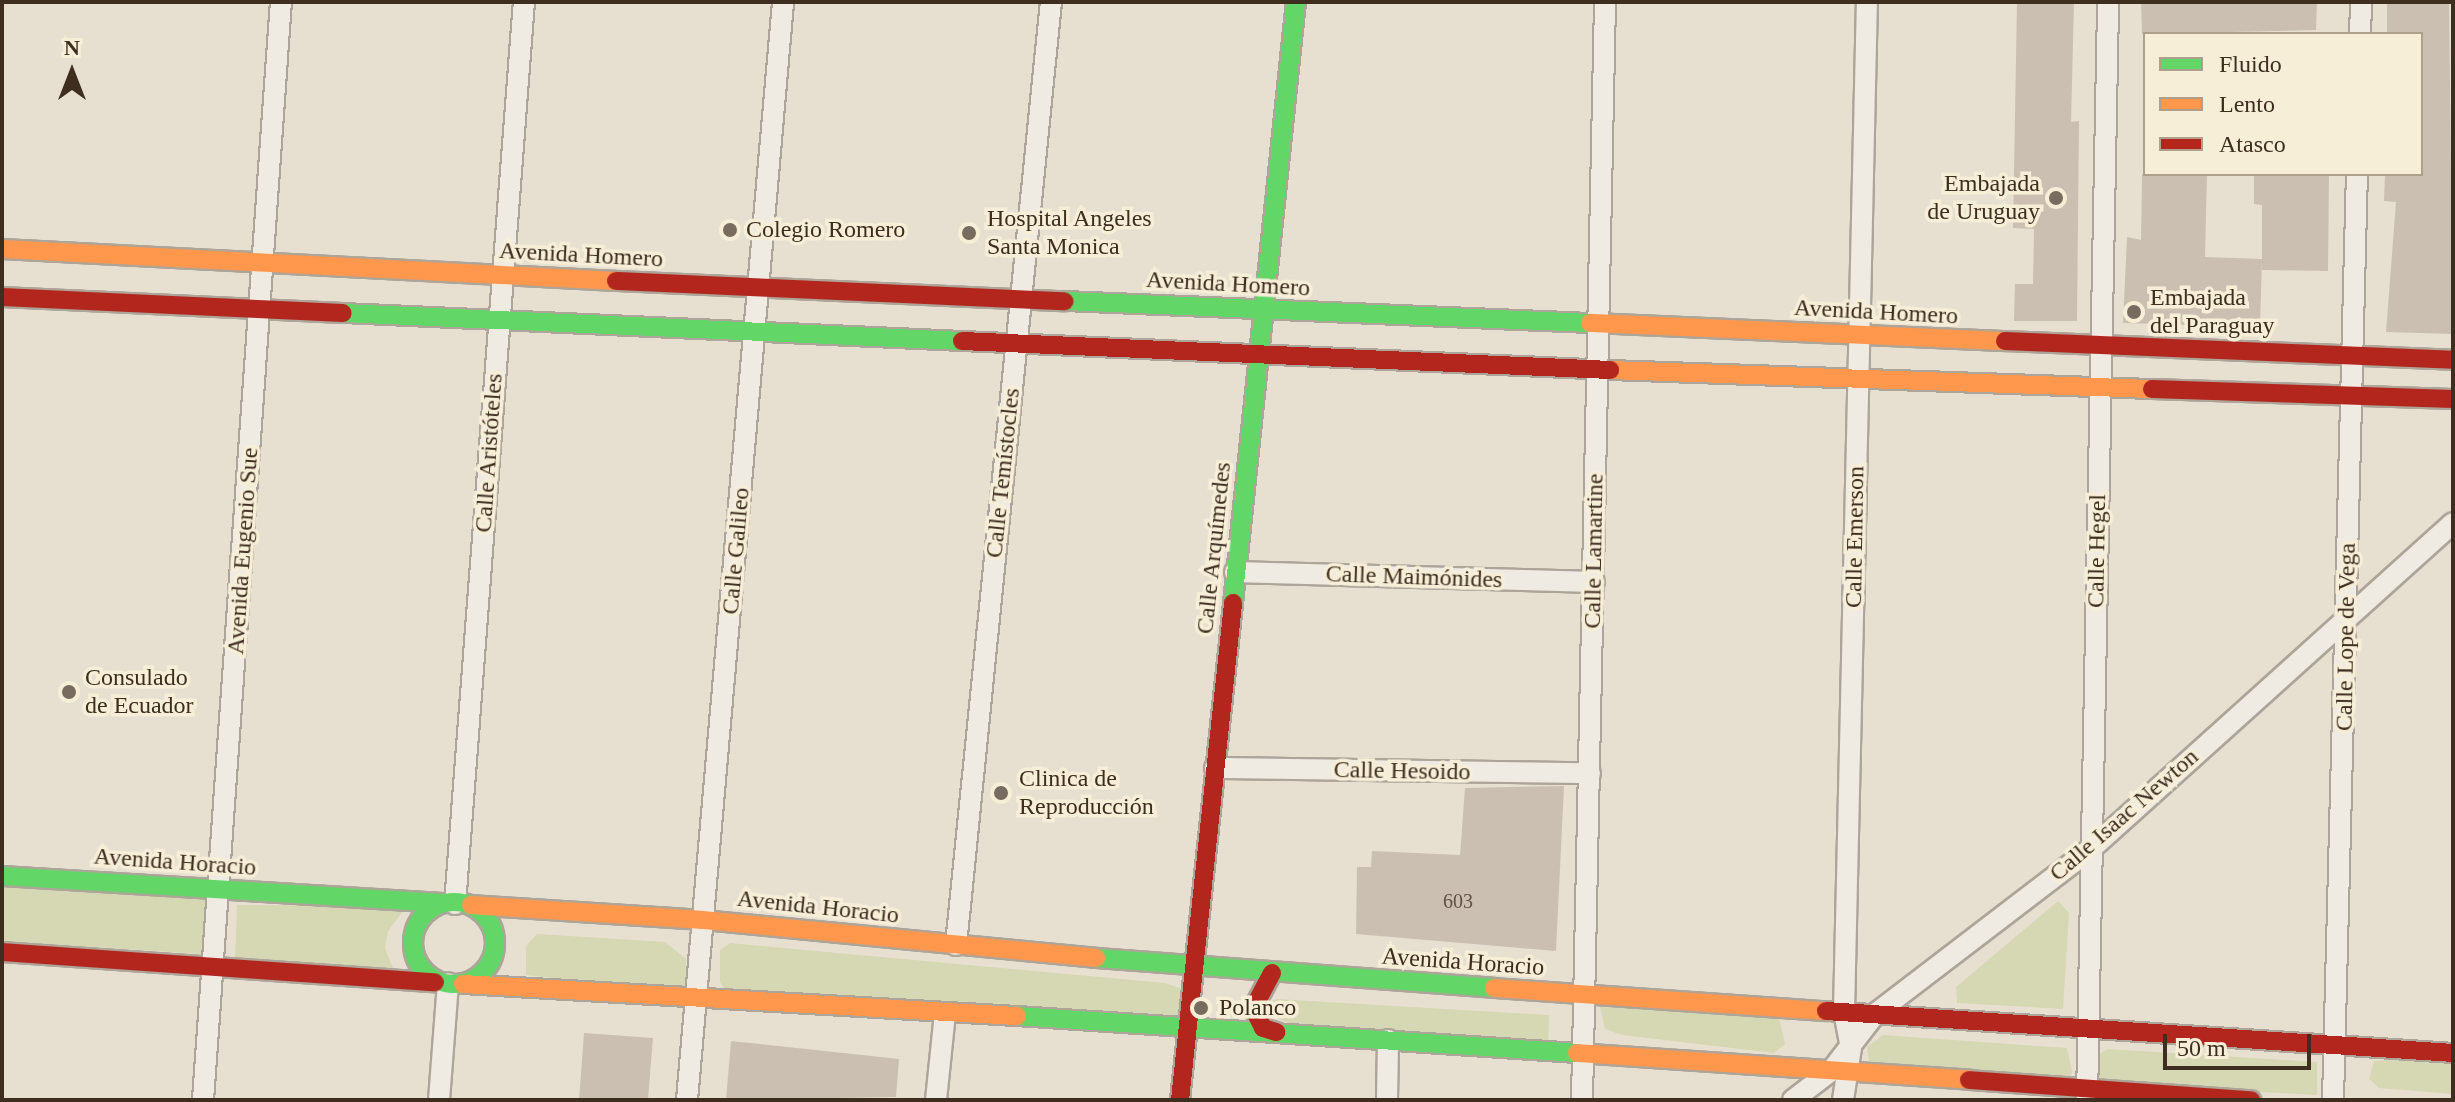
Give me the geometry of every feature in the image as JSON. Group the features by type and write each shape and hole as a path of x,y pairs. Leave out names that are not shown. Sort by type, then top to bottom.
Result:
{"street":[{"name":"Avenida Eugenio Sue","path":"203,1100 281,2"},
{"name":"Calle Aristóteles","path":"456,904 524,2"},
{"name":"Calle Galileo","path":"687,1100 783,2"},
{"name":"Calle Temístocles","path":"956,945 1018,298 1051,2"},
{"name":"Calle Arquímedes","path":"1180,1100 1296,2"},
{"name":"Calle Lamartine","path":"1582,1100 1605,2"},
{"name":"Calle Emerson","path":"1851,1048 1844,1012 1867,2"},
{"name":"Calle Hegel","path":"2087,1094 2108,2"},
{"path":"2360,32 2361,2"},
{"name":"Calle Lope de Vega","path":"2333,1100 2348,615 2357,176"},
{"name":"Avenida Homero","path":"2,249 1264,311 2453,360"},
{"path":"2,297 499,323 1016,342 1598,370 2453,399"},
{"name":"Calle Isaac Newton","path":"1793,1100 1838,1071 1875,1014 2091,849 2453,523"},
{"name":"Calle Maimónides","path":"1235,572 1594,582"},
{"name":"Calle Hesoido","path":"1215,768 1590,773"},
{"name":"Avenida Horacio","path":"2,876 703,920 1194,968 2453,1053"},
{"path":"439,1100 449,983 413,944 420,918 456,904 483,911 496,938 488,966 449,983"},
{"path":"2,952 696,1000 1188,1026 1838,1071 2087,1094 2251,1100"},
{"path":"1272,973 1253,1008 1263,1028 1276,1032"},
{"path":"936,1100 945,1013"},
{"path":"1387,1100 1388,1040"},
{"path":"1838,1071 1843,1100"}],"green space":[{"path":"2,880 206,893 202,954 2,941"},
{"path":"2058,901 2069,913 2063,1009 1957,1003 1956,987"},
{"path":"237,905 407,906 388,931 385,948 395,973 235,963"},
{"path":"537,934 665,942 686,959 685,993 526,975 526,946"},
{"path":"730,943 1165,983 1186,990 1184,1020 727,993 720,982 720,950"},
{"path":"1277,999 1549,1015 1548,1046 1294,1025 1269,1015 1268,1003"},
{"path":"1600,1007 1779,1018 1785,1044 1774,1053 1622,1035 1605,1029"},
{"path":"1883,1035 2067,1048 2072,1072 2070,1078 1869,1062 1867,1047"},
{"path":"2107,1049 2317,1062 2317,1095 2099,1083 2094,1058"},
{"path":"2453,1056 2453,1094 2379,1088 2369,1079 2374,1061"}],"building":[{"path":"2017,2 2074,2 2071,122 2079,121 2077,321 2014,321 2015,284 2033,284 2034,229 2013,228"},
{"path":"2141,2 2317,2 2316,30 2142,34"},
{"path":"2387,2 2449,2 2453,334 2386,332 2396,202 2384,201 2385,176 2423,176 2423,32 2387,32"},
{"path":"2142,174 2207,176 2205,257 2262,259 2260,327 2123,323 2127,237 2141,240"},
{"path":"2254,176 2329,176 2328,271 2262,270 2262,205 2254,204"},
{"path":"1564,786 1556,951 1356,934 1357,867 1371,867 1372,851 1460,855 1465,788"},
{"path":"584,1033 653,1038 648,1100 579,1100"},
{"path":"731,1041 899,1059 896,1097 726,1100"}],"traffic: fast":[{"path":"1233,603 1296,2"},
{"path":"1065,301 1590,323"},
{"path":"343,313 962,341"},
{"path":"2,876 441,903"},
{"path":"454,902 470,905 483,914 492,927 495,943 492,959 483,972 470,981 454,984 438,981 425,972 416,959 413,943 416,927 425,914 438,905 454,902"},
{"path":"1096,958 1494,988"},
{"path":"1017,1016 1577,1053"}],"traffic: slow":[{"path":"2,249 616,281"},
{"path":"1590,323 2005,341"},
{"path":"1610,370 2152,389"},
{"path":"471,905 703,920 1096,958"},
{"path":"463,984 1017,1016"},
{"path":"1494,988 1826,1011"},
{"path":"1577,1053 1969,1080"}],"traffic: jam":[{"path":"616,281 1065,301"},
{"path":"2,297 343,313"},
{"path":"962,341 1610,370"},
{"path":"2005,341 2453,360"},
{"path":"2152,389 2453,399"},
{"path":"1180,1100 1233,603"},
{"path":"2,952 435,982"},
{"path":"1272,973 1253,1008 1263,1028 1276,1032"},
{"path":"1826,1011 2453,1053"},
{"path":"1969,1080 2251,1100"}],"place":[{"name":"Embajada de Uruguay","path":"2056,198"},
{"name":"Colegio Romero","path":"730,230"},
{"name":"Hospital Angeles Santa Monica","path":"969,233"},
{"name":"Embajada del Paraguay","path":"2134,312"},
{"name":"Consulado de Ecuador","path":"69,692"},
{"name":"Clinica de Reproducción","path":"1001,793"},
{"name":"Polanco","path":"1201,1008"}]}
